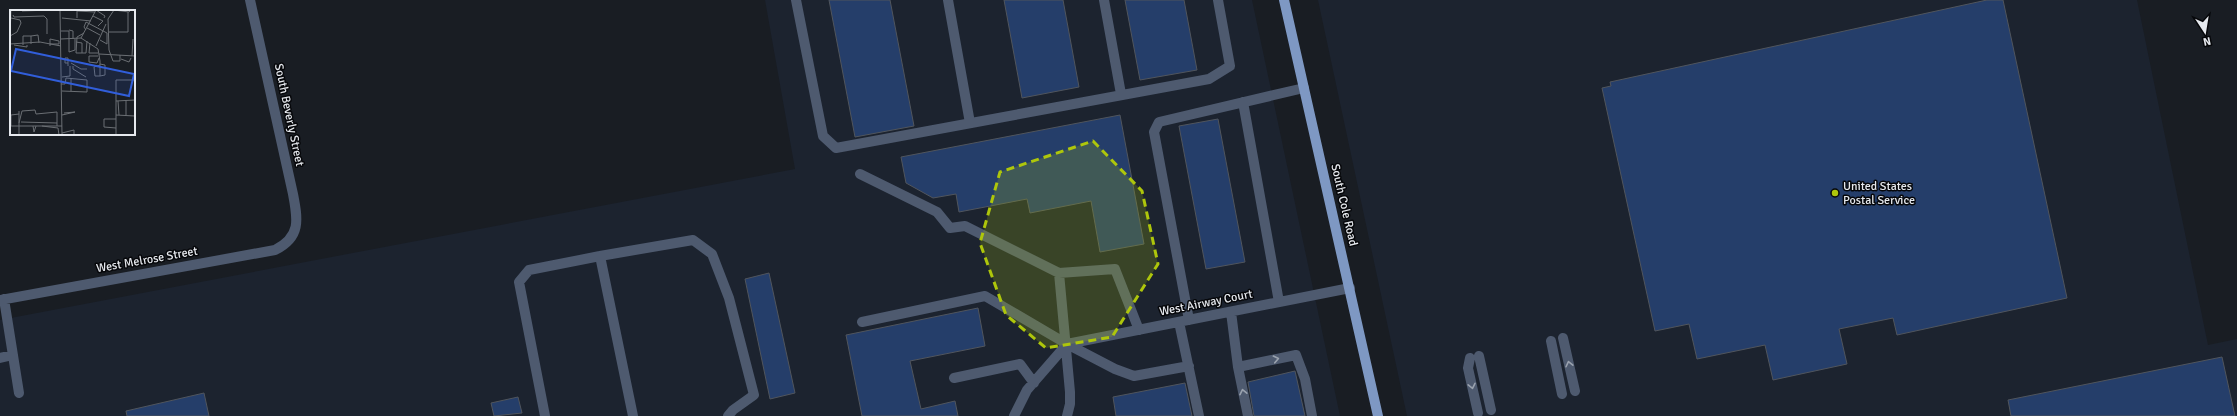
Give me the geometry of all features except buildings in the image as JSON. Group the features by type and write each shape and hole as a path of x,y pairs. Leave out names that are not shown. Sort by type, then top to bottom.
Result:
{"main road":[{"name":"South Cole Road","path":"1284,0 1378,416"}],"street":[{"name":"South Beverly Street","path":"250,0 297,214 294,236"},
{"path":"796,0 823,136 836,148 1121,94 1209,79 1230,66 1218,0"},
{"path":"948,0 970,123"},
{"path":"1104,0 1121,94"},
{"path":"1189,320 1154,132 1159,122 1304,88"},
{"path":"1243,102 1279,302"},
{"path":"860,174 937,212 950,228 964,226 1059,273 1115,269 1139,330"},
{"name":"West Melrose Street","path":"2,300 275,250 286,245 294,236"},
{"path":"545,416 519,282 529,270 693,240 712,254 729,298 754,394 733,410 728,416"},
{"path":"600,256 633,416"},
{"path":"1059,273 1067,344 1070,398 1067,416"},
{"name":"West Airway Court","path":"1067,344 1350,288"},
{"path":"862,322 985,296 1067,344 1116,369 1134,376 1189,366"},
{"path":"2,300 19,392"},
{"path":"1231,312 1238,367 1248,416"},
{"path":"1178,322 1199,416"},
{"path":"1563,338 1575,391"},
{"path":"1551,341 1562,394"},
{"path":"1014,416 1027,390 1067,344"},
{"path":"0,358 13,355"},
{"path":"1238,367 1296,355 1304,379 1312,416"},
{"path":"1478,413 1468,368 1475,357 1491,410"},
{"path":"954,378 1020,364 1034,382"}],"highlighted area":[{"path":"1093,141 1142,191 1158,264 1112,337 1046,348 1006,315 980,243 1000,172"}],"shaded area":[{"path":"765,0 1252,0 1340,416 0,416 0,320 795,169"},
{"path":"1318,0 2137,0 2208,345 2237,339 2237,416 1407,416"}],"place":[{"name":"United States Postal Service","path":"1835,193"}]}
